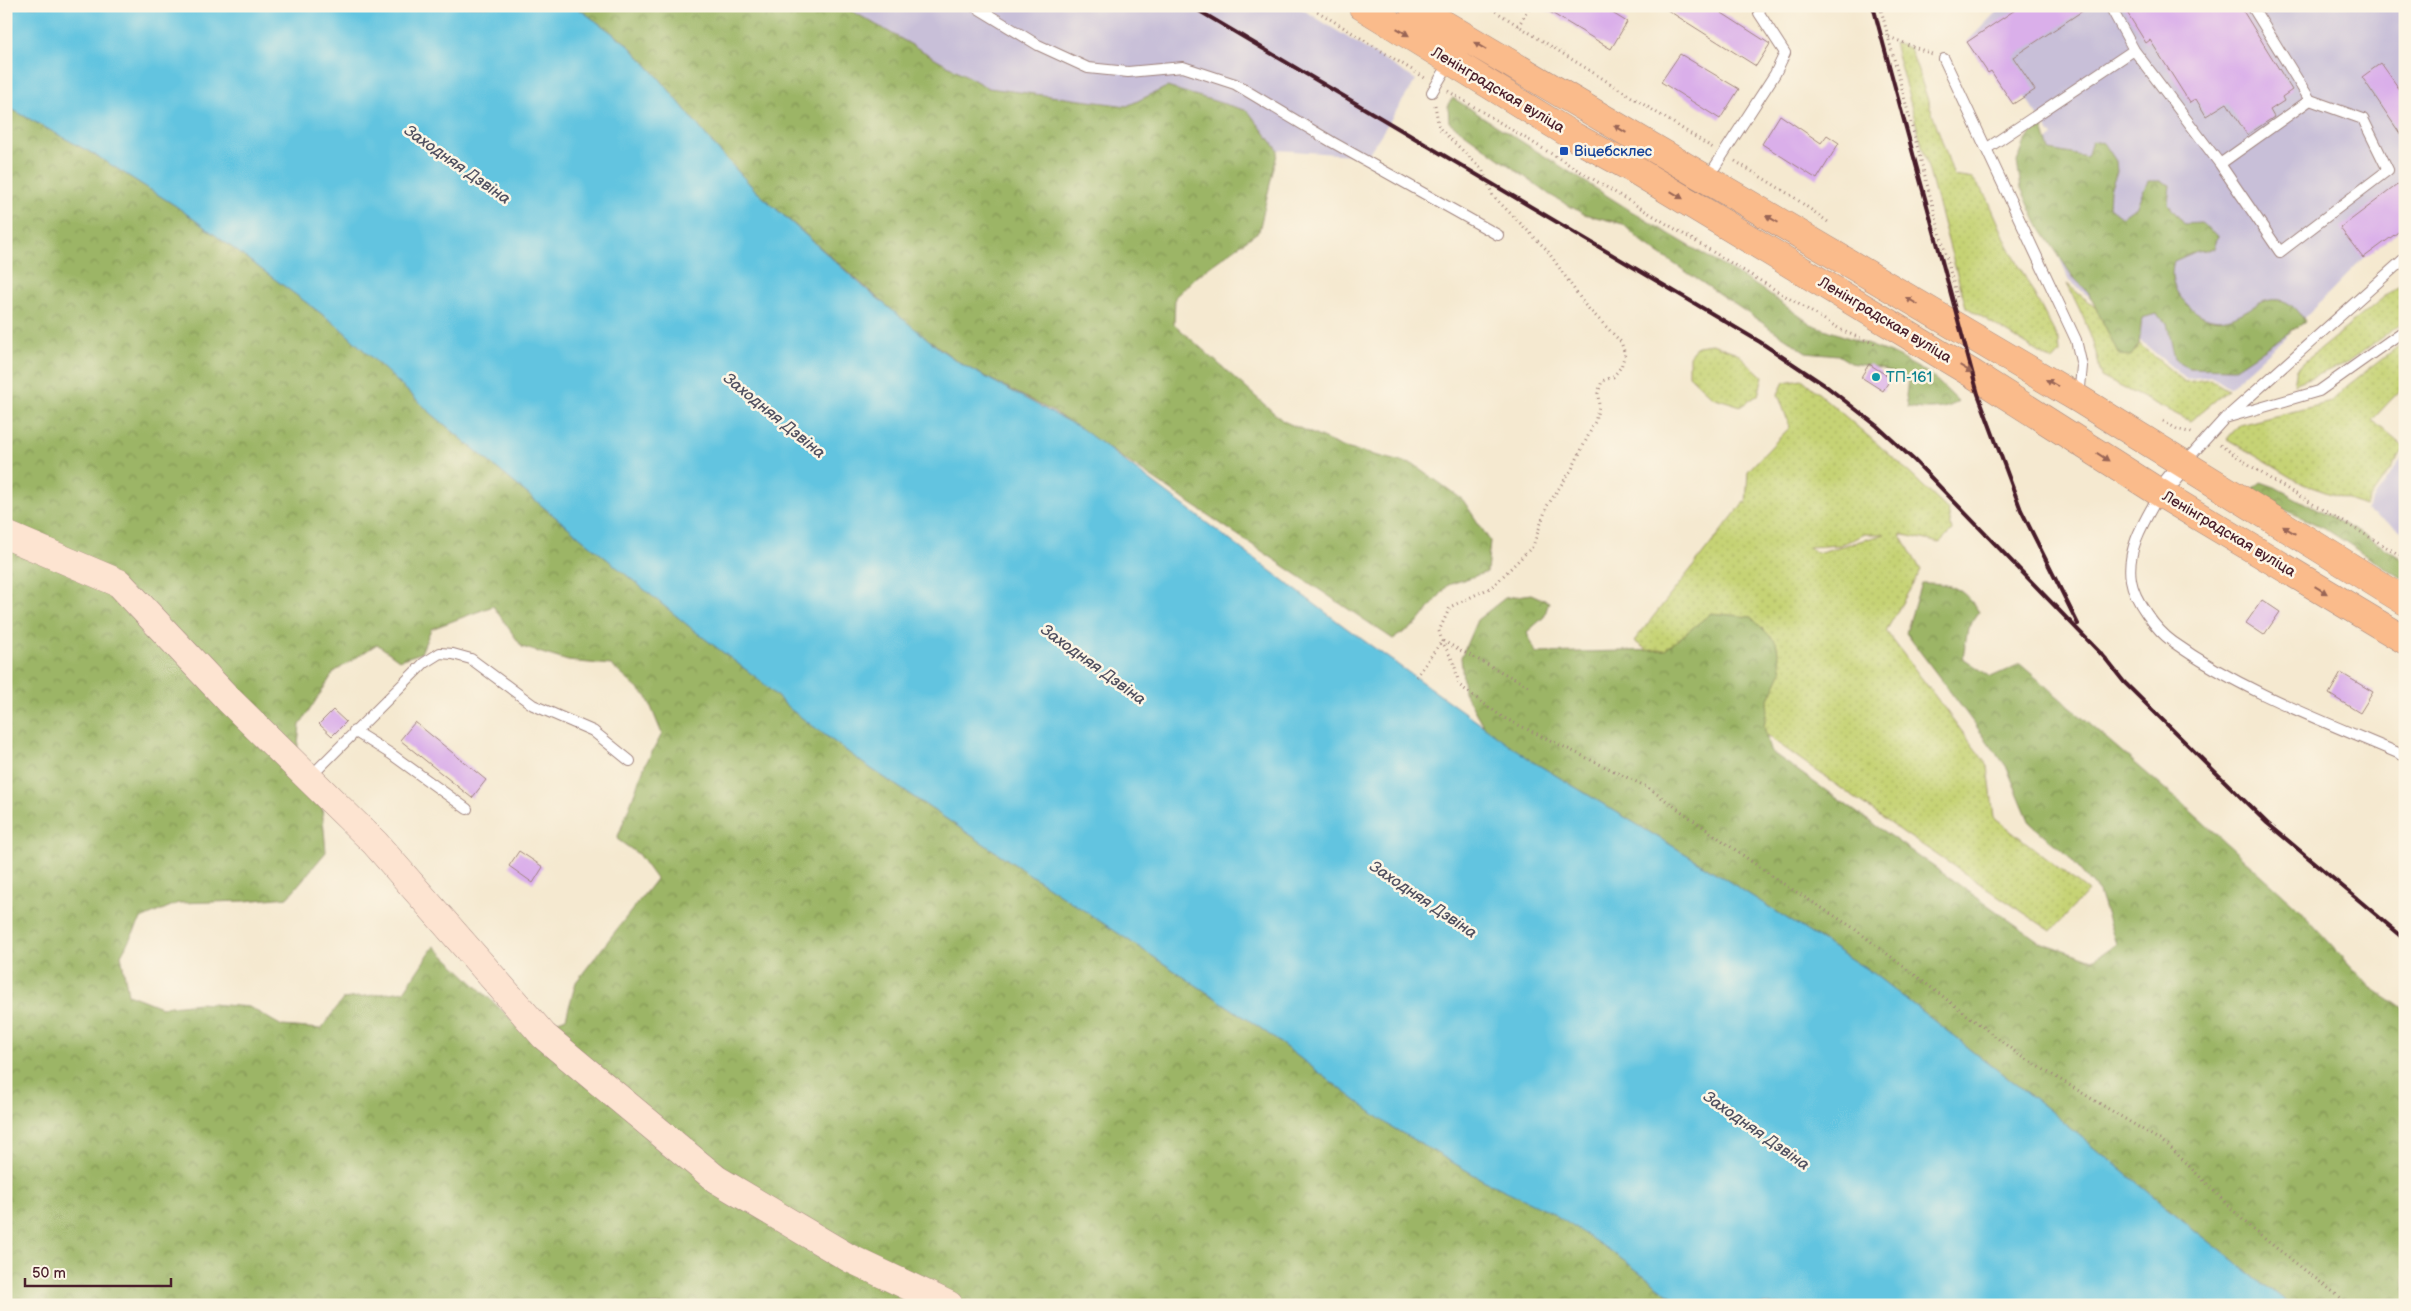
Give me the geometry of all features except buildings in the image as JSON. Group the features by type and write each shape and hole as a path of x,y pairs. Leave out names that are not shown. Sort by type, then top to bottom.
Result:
{"main road":[{"name":"Ленінградская вуліца","path":"1362,6 1974,374 2160,493 2405,640"},
{"name":"Ленінградская вуліца","path":"1413,6 2078,399 2405,601"}],"street":[{"path":"2160,493 2183,465"},
{"path":"6,535 119,583 229,700 375,843 544,1036 716,1179 849,1258 949,1305"}],"lane":[{"path":"974,6 1038,45 1088,68 1128,72 1183,67 1235,84 1332,142 1498,236"},
{"path":"1707,180 1776,74 1785,53 1759,13 1761,6"},
{"path":"2110,6 2134,50 2220,164 2280,252 2388,170 2363,119 2310,100 2252,6"},
{"path":"1986,149 2134,50"},
{"path":"1944,59 2076,340 2082,366 2078,399"},
{"path":"1434,89 1451,61"},
{"path":"2220,164 2310,100"},
{"path":"2183,465 2225,418 2405,258"},
{"path":"2225,418 2319,391 2405,330"},
{"path":"2160,493 2132,548 2131,580 2143,610 2171,641 2245,685 2405,756"},
{"path":"309,778 424,663 440,653 471,659 533,705 593,731 630,761"},
{"path":"354,731 391,754 467,809"}],"path":[{"path":"1309,6 1434,89 1844,331 1878,345"},
{"path":"1487,6 1792,196 1831,224"},
{"path":"1518,26 1531,6"},
{"path":"1880,6 1959,307"},
{"path":"1888,37 1944,59"},
{"path":"1434,89 1439,128 1482,169 1493,196 1548,250 1585,305 1621,342 1625,354 1620,367 1612,377 1602,381 1598,393 1599,406 1595,422 1582,445 1572,469 1547,506 1533,546 1492,587 1450,607 1439,630 1442,641 1454,663 1459,685 1502,717 1647,787 1779,881 1852,927 2018,1054 2168,1145 2253,1230 2350,1305"},
{"path":"2160,420 2177,429 2208,437 2272,480 2405,558"},
{"path":"1416,677 1442,641"},
{"path":"1442,641 1530,687"}],"shaded area":[{"path":"843,6 1297,6 1416,80 1367,156 1278,150 1248,111 1167,87 1128,106 988,88"},
{"path":"2002,6 2405,6 2405,227 2363,258 2293,330 2230,387 2210,376 2186,379 2069,280 2019,162 2053,137 2025,97 2013,104 1991,71 1988,73 1967,42"},
{"path":"2405,453 2405,533 2366,510"}],"green space":[{"path":"575,6 843,6 988,88 1127,106 1167,87 1248,111 1278,150 1259,231 1197,276 1175,297 1174,324 1283,421 1345,448 1415,465 1463,500 1490,541 1487,572 1448,585 1417,624 1393,639 1054,412 963,365 911,327 756,191 718,150 659,78 627,44"},
{"path":"1894,43 1910,48 1954,176 1973,179 1987,197 2007,243 2059,341 2060,353 2053,361 1966,307"},
{"path":"1453,98 1639,216 1757,286 1811,324 1893,354 1931,375 1958,401 1948,407 1941,408 1920,409 1908,407 1906,396 1908,378 1880,368 1851,363 1838,355 1806,352 1643,243 1623,224 1584,214 1550,195 1449,122 1448,104"},
{"path":"6,106 97,156 176,206 338,326 432,414 530,496 696,632 761,681 790,709 864,764 1259,1027 1390,1126 1483,1180 1551,1211 1619,1257 1684,1305 6,1305","holes":["493,606 522,647 568,661 611,665 647,697 662,734 645,765 617,839 638,854 656,879 576,982 566,1018 527,1034 434,946 404,991 343,999 321,1029 282,1026 249,1007 199,1003 161,1007 128,994 121,955 141,919 178,903 245,901 288,897 326,852 322,807 295,774 300,725 334,672 377,644 399,660 421,653 431,629"]},
{"path":"2043,128 2050,150 2087,157 2092,141 2104,143 2116,161 2117,172 2110,189 2109,207 2122,217 2136,207 2148,181 2161,181 2170,185 2168,204 2184,224 2201,223 2218,236 2214,249 2197,251 2174,261 2172,276 2174,286 2183,300 2195,311 2202,316 2216,320 2232,318 2268,300 2279,300 2291,305 2305,322 2234,369 2189,368 2175,359 2167,323 2156,314 2142,318 2139,344 2131,356 2119,355 2088,292 2073,277 2037,223 2021,188 2017,162 2024,144 2033,130"},
{"path":"2405,280 2405,320 2347,363 2294,384 2297,368"},
{"path":"2067,284 2185,382 2210,379 2228,390 2190,421 2101,377 2096,352 2088,329"},
{"path":"2405,341 2405,385 2372,420 2405,448 2365,506 2303,484 2227,439 2239,425 2331,402 2347,386"},
{"path":"1712,344 1737,353 1763,377 1758,395 1741,406 1712,397 1689,375 1689,356 1697,346"},
{"path":"1802,379 1897,461 1948,510 1952,531 1940,543 1900,534 1921,570 1886,631 1988,766 1994,817 2088,891 2051,931 1904,833 1634,641 1744,502 1746,504 1748,471 1790,427 1778,394 1784,382","holes":["1865,534 1885,534 1817,553 1809,547 1840,545"]},
{"path":"2261,482 2275,487 2369,538 2405,561 2405,580 2324,528 2260,498 2254,488"},
{"path":"1921,583 1948,585 1961,591 1979,612 1968,628 1963,658 1991,677 2020,664 2186,807 2295,905 2370,987 2405,1010 2405,1305 2290,1305 2197,1232 2045,1107 1871,972 1689,856 1532,761 1485,729 1464,692 1461,657 1477,620 1505,598 1531,594 1549,602 1544,617 1527,632 1536,653 1665,650 1711,613 1751,617 1776,642 1782,671 1769,699 1764,726 1770,751 2040,942 2093,960 2116,944 2099,892 2067,855 2030,823 2006,766 1906,633"}],"water":[{"name":"Заходняя Дзвіна","path":"6,6 575,6 627,44 659,78 718,150 756,191 866,289 941,350 963,365 1082,429 1345,627 1532,761 1689,856 1871,972 2045,1107 2197,1232 2290,1305 1684,1305 1619,1257 1551,1212 1483,1180 1390,1126 1259,1027 864,764 790,709 761,681 696,632 530,496 432,414 338,326 176,206 97,156 6,106"}],"railway":[{"path":"1191,6 1760,342 1826,386 1877,426 1915,461 2106,659"},
{"path":"1873,6 1978,394 2021,510 2078,624"},
{"path":"2101,653 2124,682 2267,823 2405,939"}],"place":[{"name":"Віцебсклес","path":"1564,151"},
{"name":"ТП-161","path":"1876,377"}]}
